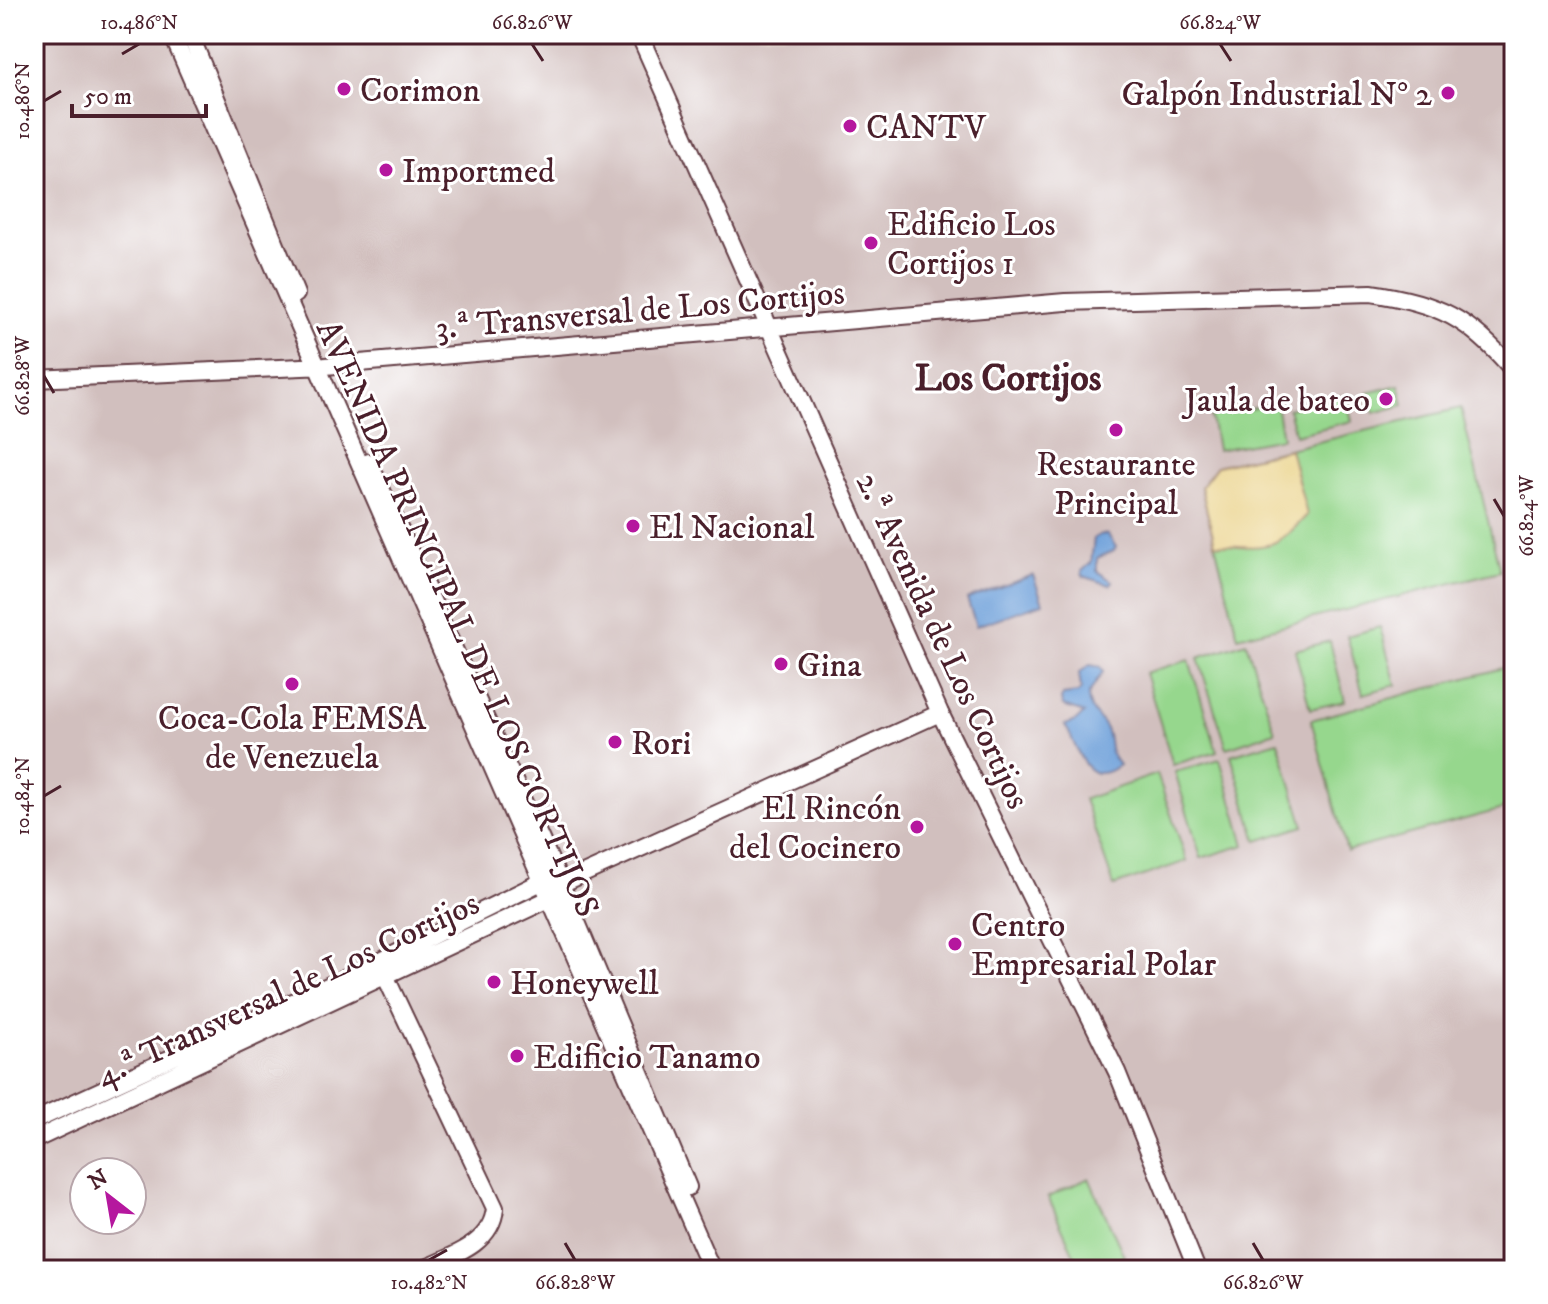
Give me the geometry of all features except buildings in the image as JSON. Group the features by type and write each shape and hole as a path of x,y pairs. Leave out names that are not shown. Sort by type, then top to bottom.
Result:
{"street":[{"name":"AVENIDA PRINCIPAL DE LOS CORTIJOS","path":"172,34 319,363 561,884 723,1270"},
{"name":"AVENIDA PRINCIPAL DE LOS CORTIJOS","path":"190,34 319,363 541,882 712,1270"},
{"name":"2.ª Avenida de Los Cortijos","path":"639,34 940,713 1117,1072 1197,1270"},
{"name":"3.ª Transversal de Los Cortijos","path":"34,379 319,363 768,322 1065,302 1371,293 1412,299 1455,316 1492,345 1514,371"},
{"name":"4.ª Transversal de Los Cortijos","path":"34,1121 549,899 561,884 940,713"},
{"name":"4.ª Transversal de Los Cortijos","path":"34,1140 382,969 541,882 561,884"},
{"path":"382,969 495,1208 494,1222 486,1235 468,1248 421,1270"}],"shaded area":[{"path":"34,34 1514,34 1514,1270 34,1270"}],"green space":[{"name":"Jaula de bateo","path":"1399,385 1404,405 1374,413 1368,393"},
{"path":"1346,395 1352,421 1295,435 1288,409"},
{"path":"1276,404 1282,438 1217,450 1211,416"},
{"path":"1461,408 1500,571 1238,637 1201,487 1217,466"},
{"path":"1380,627 1396,685 1363,694 1347,636"},
{"path":"1330,641 1345,701 1310,709 1295,650"},
{"path":"1246,642 1275,732 1227,748 1198,658"},
{"path":"1189,660 1217,751 1173,765 1145,673"},
{"path":"1514,665 1514,806 1347,851 1311,720"},
{"path":"1278,741 1304,826 1257,841 1231,755"},
{"path":"1220,759 1245,845 1201,858 1175,772"},
{"path":"1157,774 1187,861 1114,886 1084,799"},
{"path":"1089,1178 1124,1256 1094,1270 1081,1270 1048,1197"}],"sand":[{"path":"1290,449 1307,515 1276,542 1256,547 1215,544 1201,487 1217,466"}],"water":[{"path":"1101,534 1108,535 1116,547 1114,551 1097,558 1097,571 1112,581 1110,585 1083,576 1082,571 1091,563 1094,538"},
{"path":"1033,575 1043,603 976,626 967,599"},
{"path":"1090,665 1100,667 1103,672 1088,695 1089,701 1106,729 1110,749 1119,765 1107,772 1098,773 1084,763 1065,725 1076,721 1084,713 1063,706 1061,700 1063,695 1078,693 1081,689 1079,673"}],"place":[{"name":"Corimon","path":"344,89"},
{"name":"Galpón Industrial N° 2","path":"1448,93"},
{"name":"CANTV","path":"850,126"},
{"name":"Importmed","path":"386,170"},
{"name":"Edificio Los Cortijos 1","path":"871,243"},
{"name":"Jaula de bateo","path":"1386,399"},
{"name":"Restaurante Principal","path":"1116,430"},
{"name":"El Nacional","path":"633,526"},
{"name":"Gina","path":"781,664"},
{"name":"Coca-Cola FEMSA de Venezuela","path":"292,684"},
{"name":"Rori","path":"615,742"},
{"name":"El Rincón del Cocinero","path":"917,827"},
{"name":"Centro Empresarial Polar","path":"955,944"},
{"name":"Honeywell","path":"494,982"},
{"name":"Edificio Tanamo","path":"517,1056"}],"district":[{"name":"Los Cortijos","path":"1008,377"}]}
